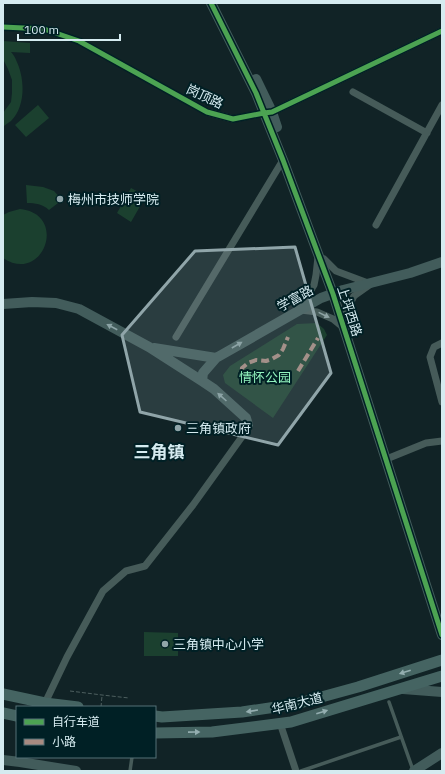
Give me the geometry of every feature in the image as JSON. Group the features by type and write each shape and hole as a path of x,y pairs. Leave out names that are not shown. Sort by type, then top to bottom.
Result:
{"main road":[{"name":"华南大道","path":"156,716 242,712 296,704 375,682 442,660"},
{"name":"华南大道","path":"156,733 212,732 291,722 442,676"},
{"path":"375,682 379,695"},
{"path":"3,694 45,703 70,706"},
{"path":"3,713 16,716"}],"street":[{"name":"上坪西路","path":"211,3 256,93 268,112 345,324 442,622"},
{"name":"上坪西路","path":"218,3 262,91 283,160 321,257"},
{"name":"岗顶路","path":"3,27 44,29 79,41 207,112 233,119 268,112 442,31"},
{"path":"353,92 427,133"},
{"path":"376,226 442,106"},
{"path":"176,337 283,160"},
{"name":"学富路","path":"202,381 203,373 216,358 321,298 334,292 442,255"},
{"path":"321,257 336,271 370,283 354,296 347,309 345,324 317,312 299,310 314,285 321,257"},
{"name":"学富路","path":"334,292 410,273 442,262"},
{"path":"3,304 32,302 56,303 79,309 149,346 214,389 246,418 248,425 235,447 146,566 126,572 103,591 67,657 45,703"},
{"name":"上坪西路","path":"345,324 442,635"},
{"path":"442,342 434,347 430,357 442,402"},
{"path":"149,346 216,358"},
{"path":"389,458 426,443 442,440"},
{"path":"401,688 442,692"},
{"path":"280,723 296,771"},
{"path":"414,771 442,753"},
{"path":"3,760 76,771"}],"lane":[{"path":"389,702 414,771"},
{"path":"301,771 401,737"},
{"path":"16,766 20,758"},
{"path":"130,771 132,758"}],"path":[{"path":"70,690 129,698"},
{"path":"101,706 102,695"}],"highlighted area":[{"path":"295,247 331,373 278,445 140,412 122,335 195,251"}],"green space":[{"path":"3,41 30,43 30,53 11,52 15,57 21,75 22,100 16,115 3,127 3,113 11,102 12,80 3,59"},
{"path":"38,105 49,118 26,137 15,125"},
{"path":"26,185 43,187 54,191 62,200 49,210 39,204 27,203"},
{"path":"131,188 146,196 131,222 117,213"},
{"path":"20,209 35,214 44,223 47,234 45,246 39,256 29,262 17,264 3,258 3,215"},
{"name":"情怀公园","path":"317,323 324,329 327,335 273,418 225,383 223,375 230,366 297,324"},
{"path":"144,632 178,633 178,656 144,656"}],"marked path":[{"path":"243,382 241,377 242,368 248,363 256,360 266,361 279,355 288,337"},
{"path":"298,371 318,338"}],"cycle path":[{"path":"211,3 256,93 283,160 333,294 442,635"},
{"path":"3,27 44,29 79,41 207,112 233,119 272,112 442,31"}],"place":[{"name":"梅州市技师学院","path":"60,199"},
{"name":"三角镇政府","path":"178,428"},
{"name":"三角镇中心小学","path":"165,644"}],"district":[{"name":"三角镇","path":"159,452"}]}
